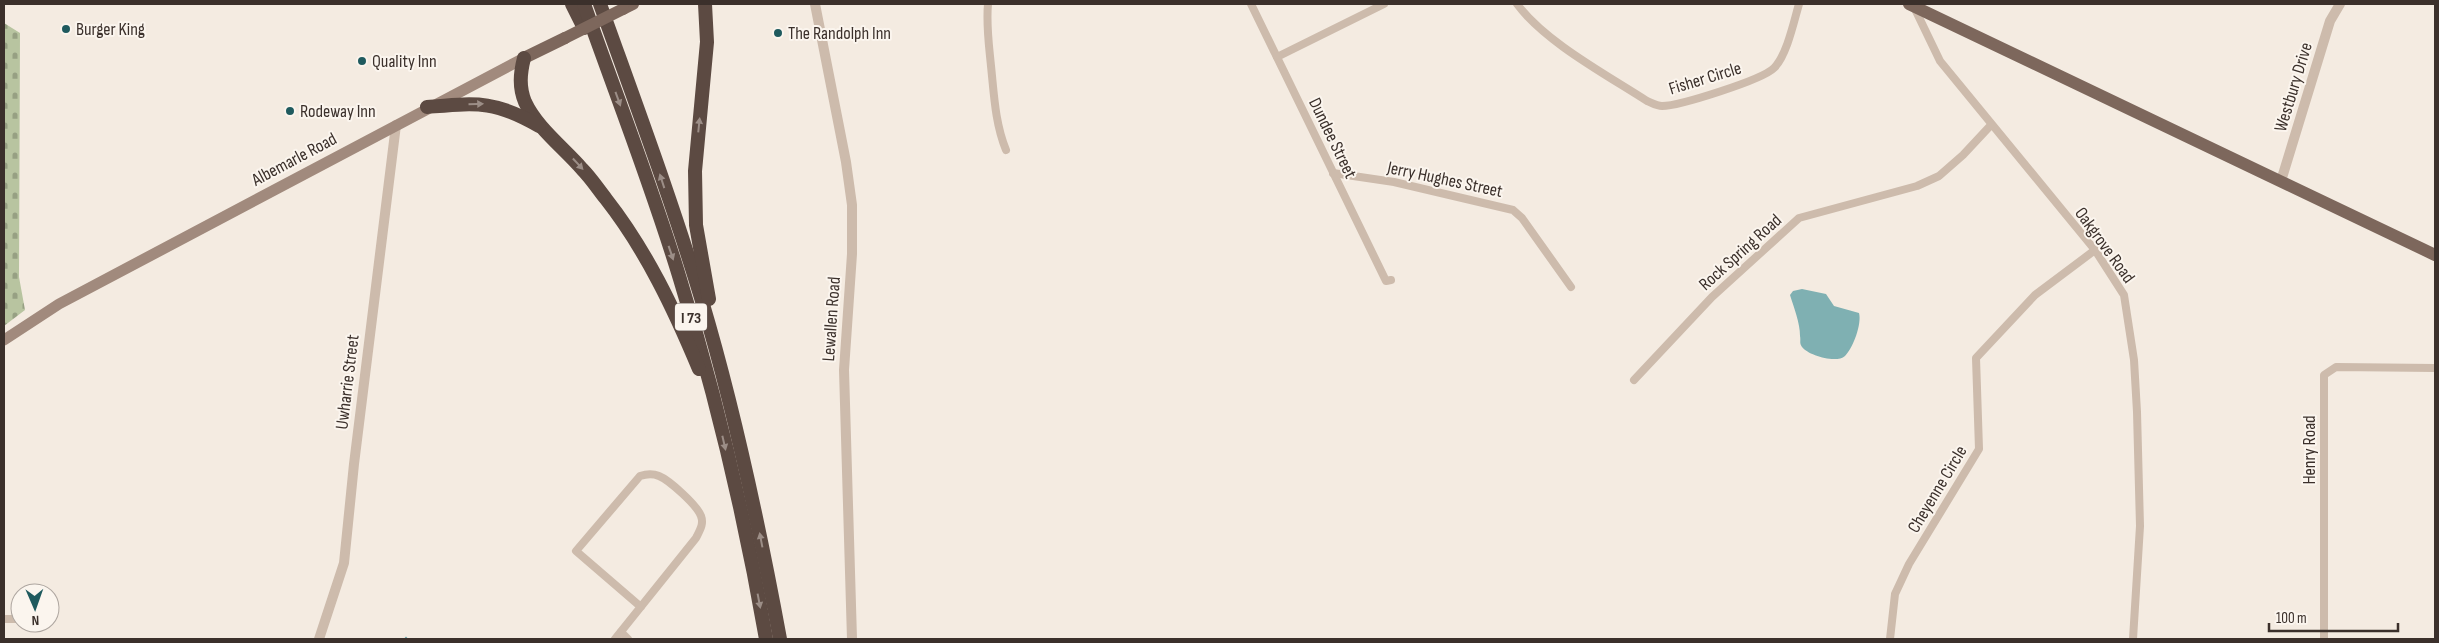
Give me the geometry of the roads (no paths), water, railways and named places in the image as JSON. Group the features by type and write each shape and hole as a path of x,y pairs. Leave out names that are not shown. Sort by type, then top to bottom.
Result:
{"highway":[{"path":"572,4 582,23 597,61 608,73"},
{"name":"I 73","path":"584,4 680,277 717,413 744,529 766,639"},
{"name":"I 73","path":"600,4 701,299 724,381 760,535 780,639"},
{"path":"700,4 706,19"},
{"path":"705,4 704,79 695,171 696,225 724,381"},
{"path":"524,58 520,76 521,90 526,104 544,129 583,169 638,246 678,321 717,413"},
{"path":"427,107 487,104 515,112 544,129"}],"main road":[{"path":"1912,4 2435,255"},
{"name":"Albemarle Road","path":"4,340 59,304 427,107 628,6"}],"street":[{"name":"Lewallen Road","path":"815,4 846,162 852,205 852,254 844,370 852,639"},
{"path":"988,4 987,27 996,113 1000,136 1006,150"},
{"name":"Dundee Street","path":"1251,4 1386,280 1390,280"},
{"path":"1277,57 1384,4"},
{"name":"Fisher Circle","path":"1517,4 1526,16 1554,39 1647,101 1659,106 1672,105 1739,85 1767,73 1775,67 1785,48 1799,4"},
{"name":"Oakgrove Road","path":"1912,4 1940,61 2095,250 2124,295 2134,360 2140,526 2133,639"},
{"name":"Westbury Drive","path":"2281,181 2330,21 2340,4"},
{"name":"Uwharrie Street","path":"319,639 336,593 344,563 355,454 396,125"},
{"name":"Rock Spring Road","path":"1634,380 1712,297 1799,218 1917,186 1939,176 1964,155 1991,125"},
{"name":"Jerry Hughes Street","path":"1334,173 1394,182 1513,210 1522,218 1571,288"},
{"name":"Cheyenne Circle","path":"1890,639 1895,594 1909,564 1979,449 1976,358 2035,295 2095,250"},
{"name":"Henry Road","path":"2324,639 2324,375 2336,367 2435,368"},
{"path":"615,639 621,632 641,607 696,538 702,527 701,516 695,505 659,476 648,473 640,476 576,551 641,607"},
{"path":"621,632 628,639"}],"water":[{"path":"1802,289 1826,294 1834,306 1859,313 1860,318 1856,336 1845,356 1835,359 1822,358 1802,347 1798,321 1790,295 1793,291"}],"place":[{"name":"Burger King","path":"66,29"},
{"name":"The Randolph Inn","path":"778,33"},
{"name":"Quality Inn","path":"362,61"},
{"name":"Rodeway Inn","path":"290,111"}]}
